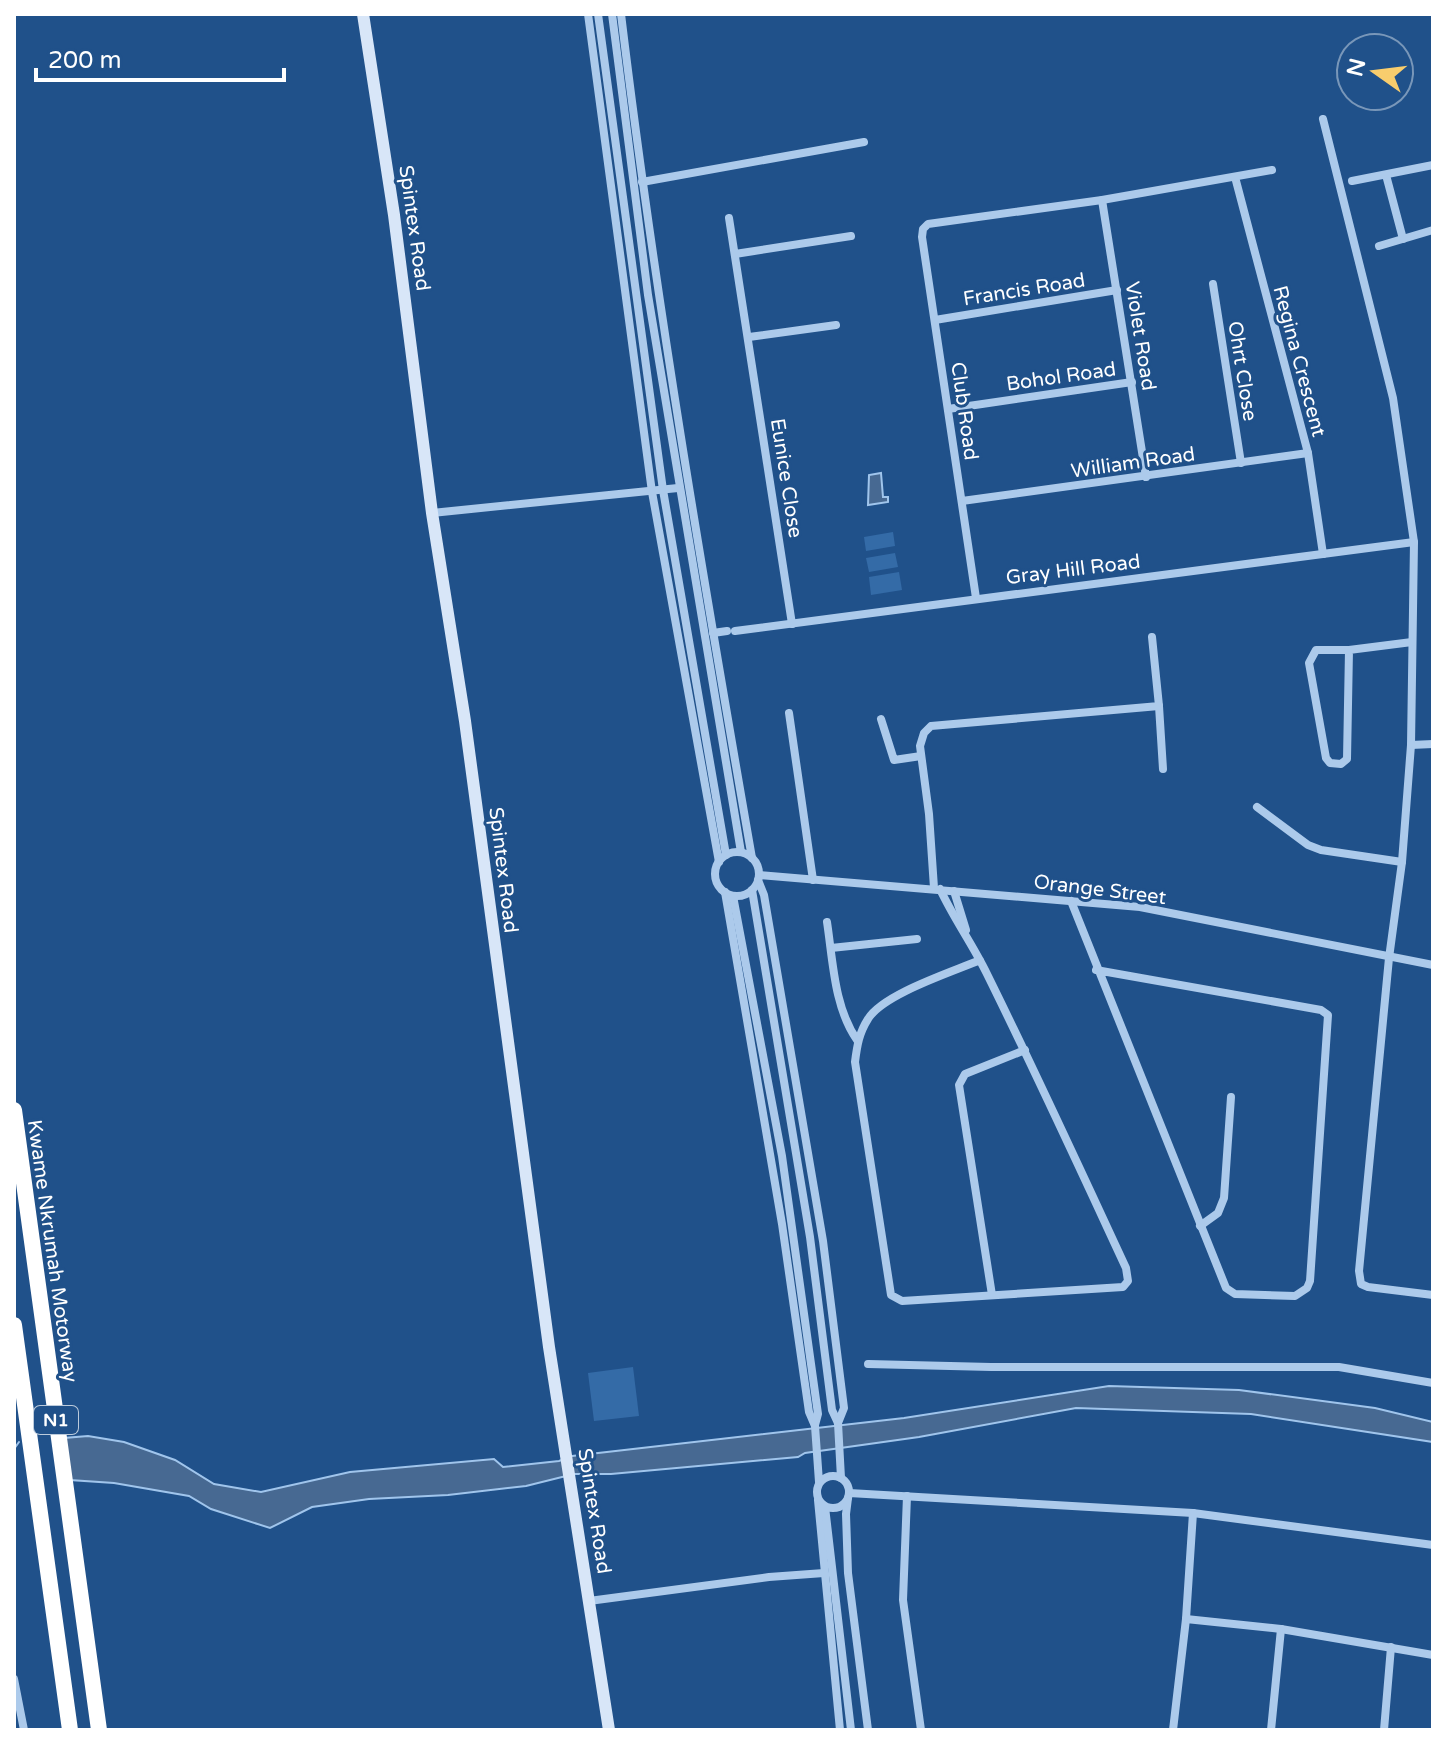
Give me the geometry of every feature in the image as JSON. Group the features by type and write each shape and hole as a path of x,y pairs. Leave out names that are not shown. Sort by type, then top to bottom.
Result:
{"highway":[{"name":"Kwame Nkrumah Motorway","path":"14,1110 99,1730"},
{"name":"N1","path":"14,1325 70,1730"}],"main road":[{"name":"Spintex Road","path":"363,14 394,215 432,513 465,721 565,1455 609,1730"}],"street":[{"path":"588,14 652,492 722,858"},
{"path":"598,14 663,490 722,858 715,876 718,885 729,894 743,895 752,890"},
{"path":"612,14 648,295 741,852"},
{"path":"621,14 642,182 713,633 752,858 757,865 764,895 823,1241 844,1408 838,1423"},
{"path":"1323,119 1393,398 1414,542 1411,745 1402,862 1389,958 1359,1271 1361,1284 1368,1287 1433,1295"},
{"path":"642,182 864,142"},
{"path":"1352,181 1433,165"},
{"path":"1102,200 1272,170"},
{"path":"1386,175 1403,239"},
{"name":"Regina Crescent","path":"1235,177 1308,453 1323,554"},
{"name":"Club Road","path":"976,598 923,229 928,224 1102,200"},
{"name":"Violet Road","path":"1102,200 1146,477"},
{"name":"Eunice Close","path":"729,218 792,624"},
{"path":"1379,246 1433,230"},
{"path":"735,254 851,236"},
{"name":"Ohrt Close","path":"1213,284 1241,463"},
{"name":"Francis Road","path":"935,320 1117,290"},
{"path":"749,337 836,325"},
{"name":"Bohol Road","path":"948,409 1132,382"},
{"name":"William Road","path":"962,501 1308,453"},
{"path":"432,513 678,488"},
{"name":"Gray Hill Road","path":"713,633 1414,542"},
{"path":"1152,637 1163,769"},
{"path":"1349,650 1347,759 1336,764 1326,758 1309,663 1316,650 1349,650 1412,642"},
{"path":"967,934 937,889 920,746 924,733 931,726 1159,706"},
{"path":"789,713 813,880"},
{"path":"881,719 894,760 921,756"},
{"path":"1411,745 1433,744"},
{"path":"1257,807 1308,845 1321,850 1402,862"},
{"path":"722,858 741,852 752,858"},
{"path":"758,877 752,890 810,1237 832,1410 838,1423 841,1478 847,1485 848,1573 868,1730"},
{"name":"Orange Street","path":"758,877 1140,907 1433,965"},
{"path":"954,891 967,934 980,960 1025,1050 1126,1268 1128,1281 1116,1289 902,1301 891,1295 855,1062 857,1040 869,1017 885,1003 980,960"},
{"path":"729,894 809,1412 815,1426 819,1482 816,1491 822,1504 851,1730"},
{"path":"1071,901 1096,970 1221,1280 1230,1292 1295,1296 1307,1288 1310,1281 1328,1015 1321,1010 1096,970"},
{"path":"827,922 847,1025 857,1040"},
{"path":"831,948 917,939"},
{"path":"992,1295 959,1085 965,1074 1025,1050"},
{"path":"1200,1226 1218,1213 1224,1198 1231,1097"},
{"path":"868,1364 1339,1367 1433,1383"},
{"path":"819,1482 827,1476 841,1478"},
{"path":"822,1504 836,1508 848,1496 907,1496 1193,1513 1433,1545"},
{"path":"907,1496 903,1600 921,1730"},
{"path":"822,1504 824,1573 840,1730"},
{"path":"1173,1730 1186,1619 1193,1513"},
{"path":"589,1601 769,1577 824,1573"},
{"path":"1186,1619 1281,1629 1433,1655"},
{"path":"1271,1730 1281,1629"},
{"path":"1384,1730 1391,1647"},
{"path":"14,1679 24,1730"}],"shaded area":[{"path":"881,473 883,497 888,497 888,502 868,505 869,475"},
{"path":"893,532 895,546 866,551 864,537"},
{"path":"895,553 898,567 869,572 866,558"},
{"path":"899,572 902,590 871,595 869,577"},
{"path":"633,1367 639,1416 594,1421 588,1373"},
{"path":"1109,1386 1239,1390 1375,1408 1433,1422 1433,1442 1251,1414 1076,1408 919,1437 805,1453 798,1457 611,1474 574,1474 526,1486 312,1507 270,1528 211,1509 189,1496 114,1483 70,1480 64,1438 88,1436 124,1442 175,1460 214,1484 261,1492 350,1472 494,1459 503,1467 559,1461 572,1456 904,1418"}],"waterway":[{"path":"14,1449 19,1442"}]}
